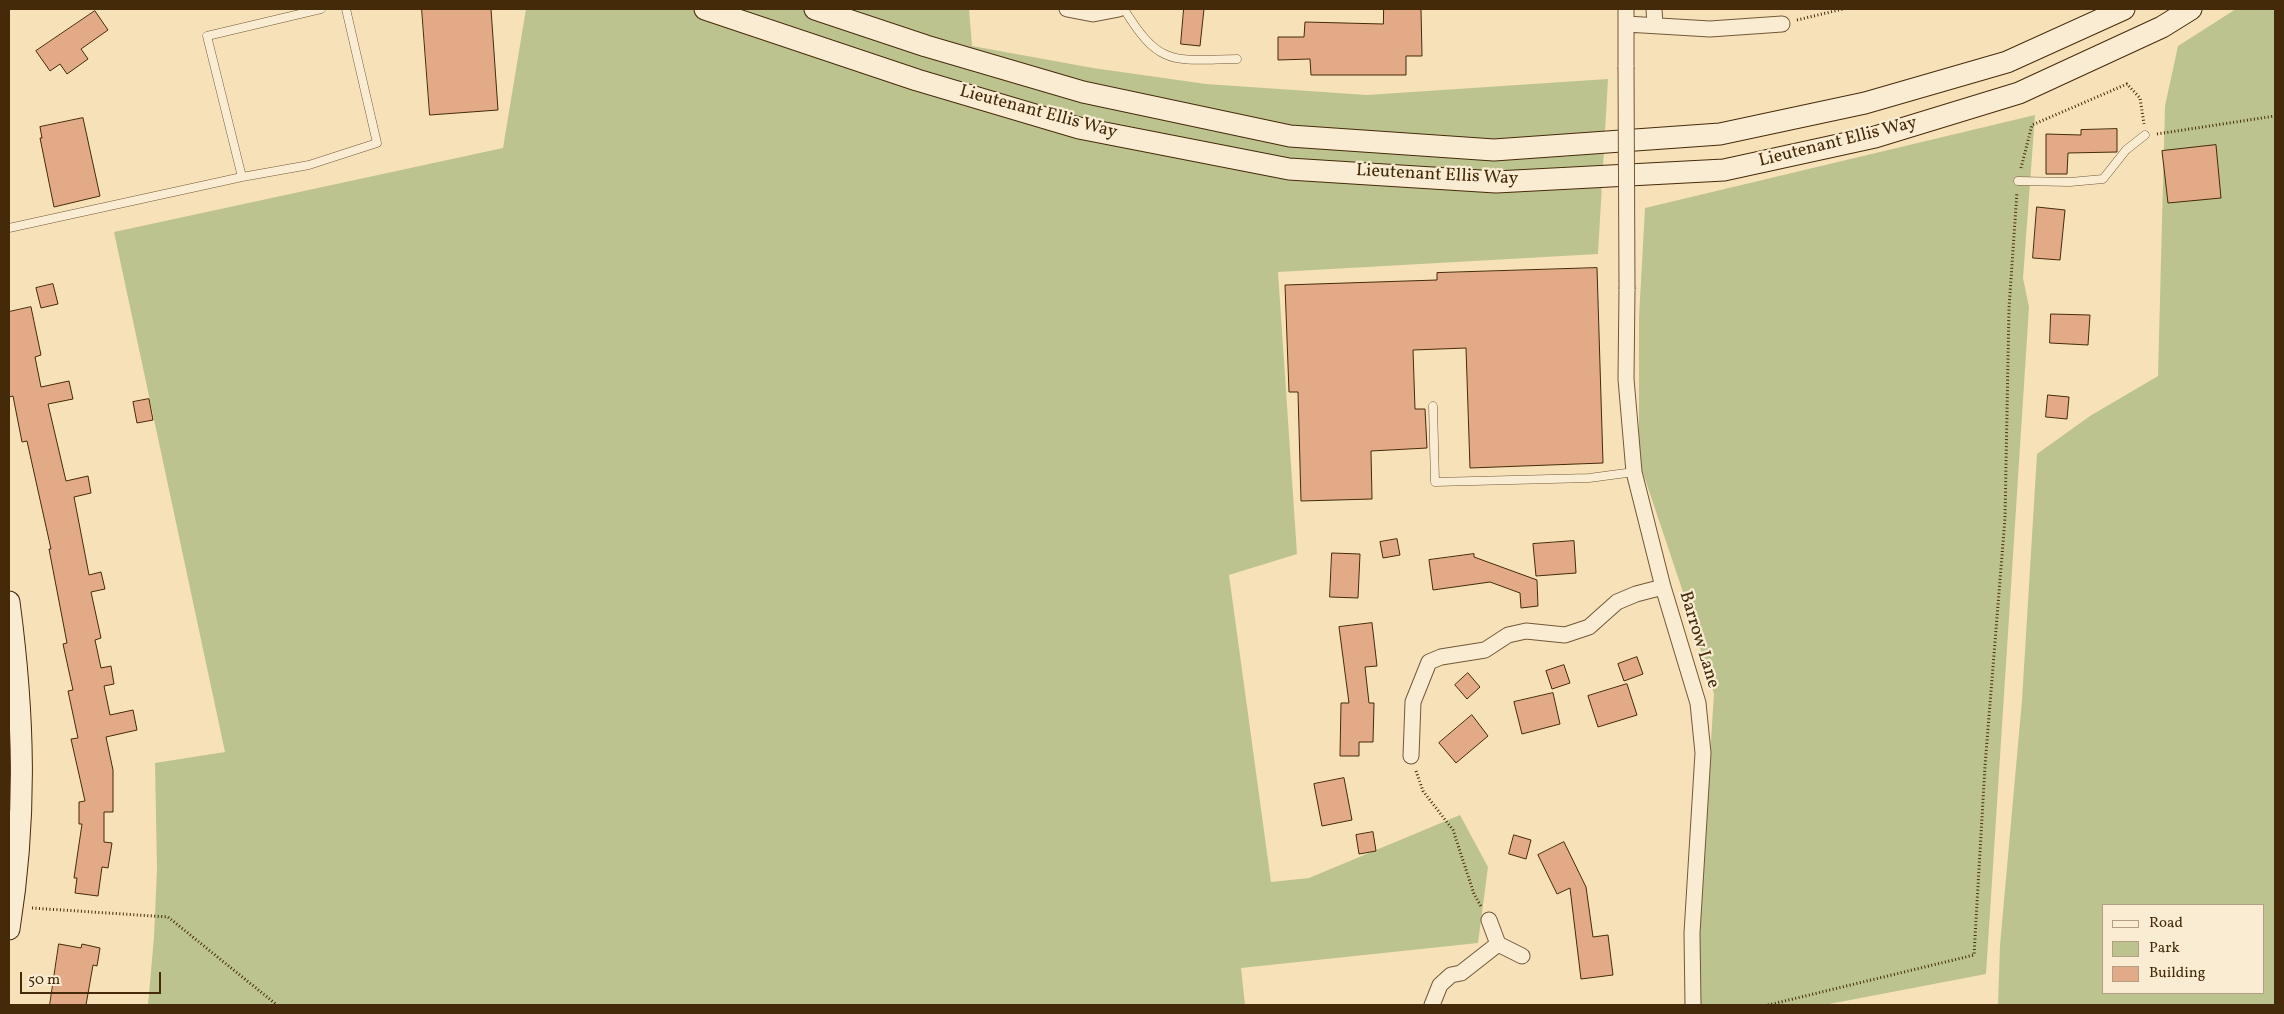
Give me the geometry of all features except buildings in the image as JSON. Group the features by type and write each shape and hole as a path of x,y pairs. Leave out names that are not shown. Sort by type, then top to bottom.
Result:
{"main road":[{"name":"Lieutenant Ellis Way","path":"705,9 917,80 1079,128 1289,169 1496,182 1724,170 1875,136 2019,93 2162,27 2191,9"},
{"name":"Lieutenant Ellis Way","path":"814,9 926,46 1083,92 1290,136 1494,150 1720,134 1865,104 2007,62 2124,9"},
{"path":"9,602 17,673 16,755 21,821 9,929"}],"street":[{"path":"1067,9 1093,14 1119,9"},
{"name":"Barrow Lane","path":"1626,9 1626,379 1634,472 1663,587 1698,704 1703,753 1692,934 1693,1005"},
{"path":"1654,9 1655,25"},
{"path":"1626,24 1710,29 1782,24"},
{"path":"1411,756 1412,702 1429,662 1441,657 1485,650 1508,635 1526,631 1565,636 1589,627 1617,602 1636,594 1663,587"},
{"path":"1489,920 1498,944 1522,956"},
{"path":"1432,1005 1440,985 1451,975 1461,972 1498,944"}],"lane":[{"path":"242,177 207,36 322,9"},
{"path":"9,228 242,177 310,165 377,143 346,9"},
{"path":"1124,9 1141,35 1165,56 1189,60 1238,59"},
{"path":"2018,181 2070,182 2103,179 2126,150 2146,136"},
{"path":"1433,406 1435,482 1589,478 1634,472"}],"path":[{"path":"1782,24 1843,9"},
{"path":"1768,1005 1974,955 1985,766 2005,518 2009,308 2018,181 2032,125 2127,84 2140,98 2146,136 2275,116"},
{"path":"1411,756 1423,791 1453,830 1474,894 1489,920"},
{"path":"12,907 168,916 277,1005"}],"green space":[{"path":"526,9 969,9 972,46 1093,68 1206,84 1367,95 1608,79 1598,254 1278,272 1297,554 1229,575 1271,882 1309,878 1460,815 1488,867 1478,943 1241,968 1245,1005 148,1005 157,869 155,763 225,752 114,232 503,148"},
{"path":"2236,9 2275,9 2275,1005 1998,1005 2000,945 2022,700 2037,454 2090,416 2158,376 2165,106 2178,46"},
{"path":"2035,115 2023,278 2029,307 1986,974 1824,1005 1694,1005 1714,694 1685,598 1639,461 1639,317 1645,208"}]}
